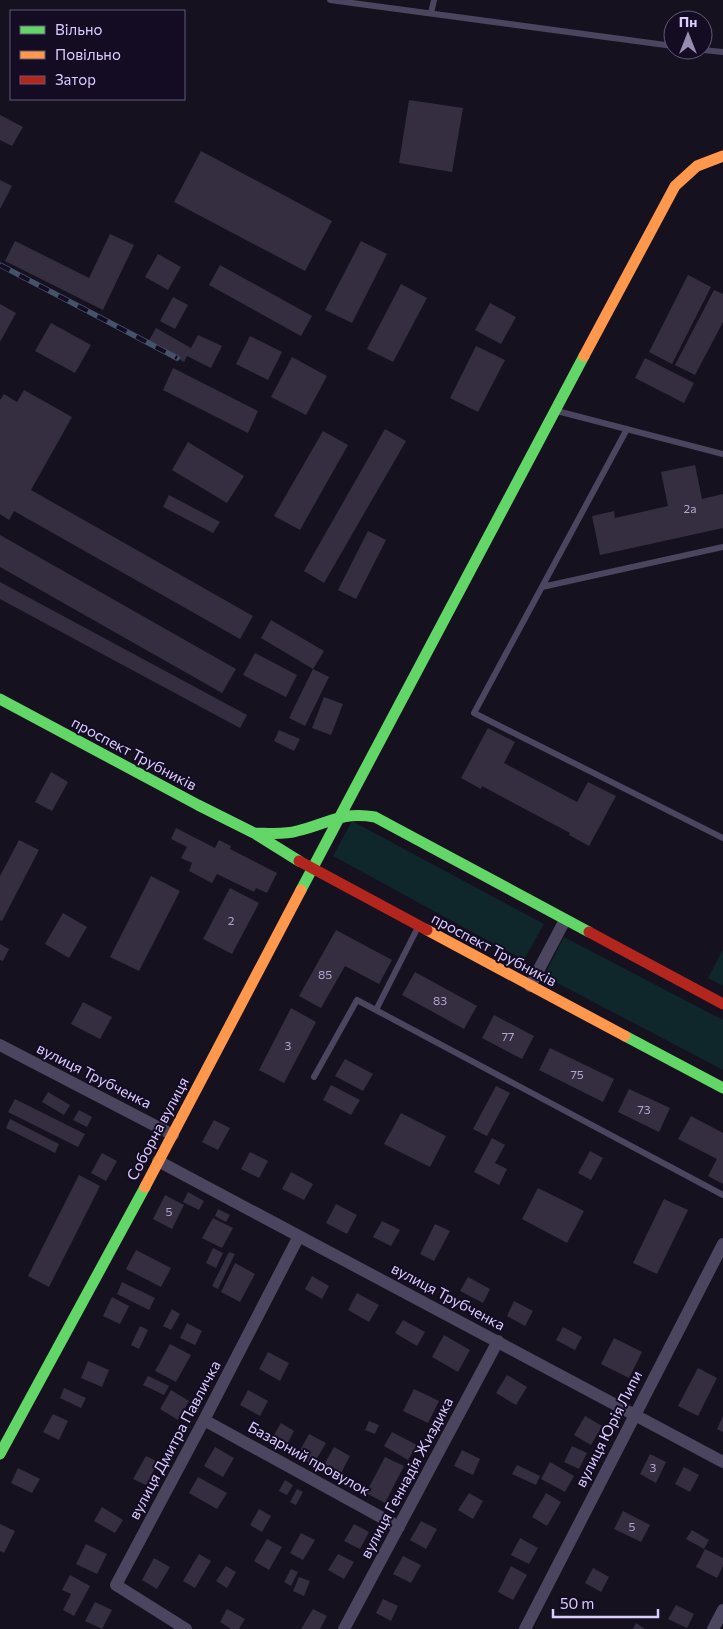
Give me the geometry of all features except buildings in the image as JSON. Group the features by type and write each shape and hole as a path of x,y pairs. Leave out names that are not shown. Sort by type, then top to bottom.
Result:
{"street":[{"name":"Соборна вулиця","path":"0,1454 173,1135 339,817 675,186 697,166 723,156"},
{"name":"проспект Трубників","path":"0,699 254,833 312,869 723,1088"},
{"name":"проспект Трубників","path":"254,833 295,832 339,817 358,814 375,817 723,1004"},
{"path":"530,986 565,920"},
{"name":"вулиця Трубченка","path":"0,1045 173,1135"},
{"name":"вулиця Трубченка","path":"158,1162 723,1462"},
{"name":"вулиця Дмитра Павличка","path":"186,1629 116,1585 299,1236"},
{"name":"вулиця Юрія Липи","path":"525,1629 723,1244"},
{"name":"вулиця Геннадія Жиздика","path":"344,1629 498,1341"},
{"name":"Базарний провулок","path":"204,1420 399,1527"},
{"path":"713,1629 723,1610"}],"lane":[{"path":"330,0 663,45"},
{"path":"431,13 434,0"},
{"path":"556,411 719,453 723,458"},
{"path":"627,429 474,713 723,838"},
{"path":"542,587 723,547"},
{"path":"376,1010 418,926"},
{"path":"314,1077 357,1000 723,1195"}],"green space":[{"path":"352,821 544,924 524,960 333,856"},
{"path":"564,937 723,1020 723,1070 544,976"},
{"path":"723,949 723,986 708,978"}],"railway":[{"path":"0,265 177,358"}],"traffic: fast":[{"path":"301,890 584,356"},
{"path":"0,699 254,833 299,861"},
{"path":"254,833 292,832 343,817 375,817 589,932"},
{"path":"625,1036 723,1088"},
{"path":"0,1454 145,1187"}],"traffic: slow":[{"path":"584,356 675,186 697,166 723,156"},
{"path":"145,1187 301,890"},
{"path":"427,930 625,1036"}],"traffic: jam":[{"path":"299,861 427,930"},
{"path":"589,932 723,1004"}]}
